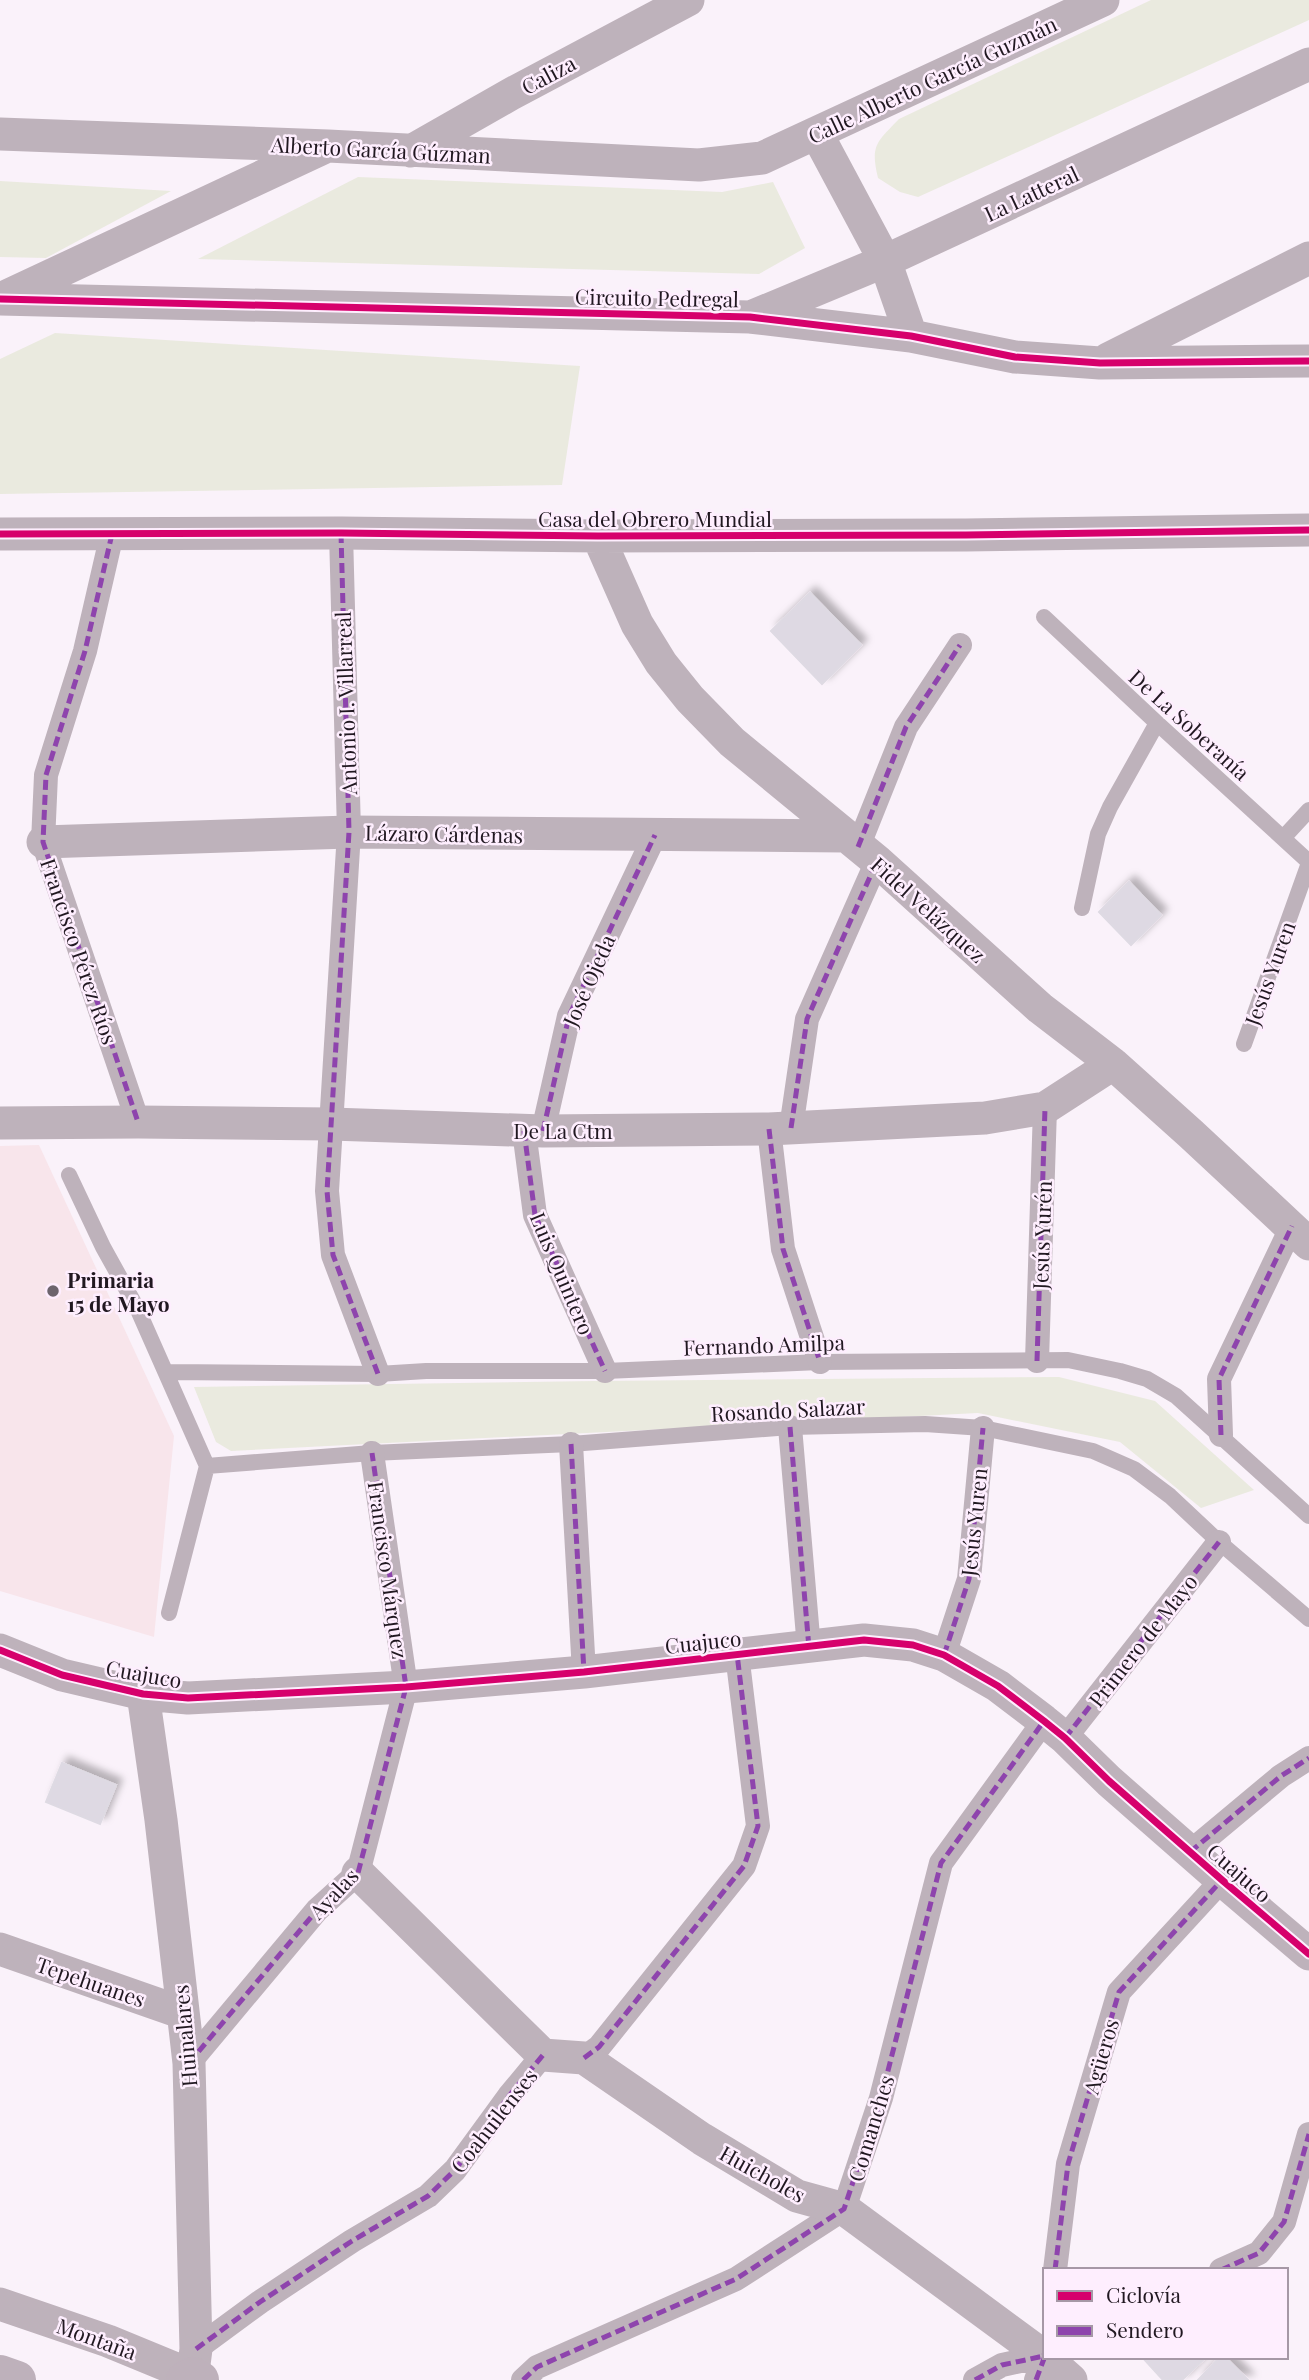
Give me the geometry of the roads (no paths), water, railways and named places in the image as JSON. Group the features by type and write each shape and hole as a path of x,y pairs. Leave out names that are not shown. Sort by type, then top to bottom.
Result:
{"main road":[{"path":"0,2374 17,2380"}],"street":[{"name":"Caliza","path":"410,151 688,0"},
{"name":"Calle Alberto García Guzmán","path":"762,158 1102,0"},
{"name":"La Latteral","path":"750,317 885,261 1309,64"},
{"name":"Alberto García Gúzman","path":"0,134 328,146 699,165 762,158"},
{"path":"817,134 885,261 911,336"},
{"path":"0,299 328,146"},
{"path":"1100,363 1309,258"},
{"name":"Circuito Pedregal","path":"0,299 750,317 911,336 1015,357 1100,363 1309,361"},
{"name":"Casa del Obrero Mundial","path":"0,534 965,535 1309,530"},
{"name":"Antonio I. Villarreal","path":"341,533 349,832 327,1191 333,1255 378,1374"},
{"name":"Francisco Pérez Ríos","path":"112,534 85,651 46,775 43,842 138,1122"},
{"name":"Fidel Velázquez","path":"598,536 637,624 661,663 690,699 732,742 860,848 1040,1008 1113,1064 1300,1235"},
{"path":"820,1362 783,1249 780,1128 807,1019 860,848 906,727 960,645"},
{"name":"Lázaro Cárdenas","path":"43,842 349,832 655,835 860,848"},
{"name":"José Ojeda","path":"533,1131 569,1016 655,835"},
{"name":"De La Ctm","path":"0,1123 331,1124 533,1131 780,1128 985,1118 1045,1108 1113,1064"},
{"name":"Jesús Yurén","path":"1037,1362 1045,1108"},
{"name":"Luis Quintero","path":"533,1131 535,1215 605,1371"},
{"path":"1220,1435 1219,1379 1300,1235"},
{"path":"790,1427 809,1648"},
{"name":"Jesús Yuren","path":"944,1655 969,1579 984,1428"},
{"path":"570,1444 584,1672"},
{"name":"Francisco Márquez","path":"372,1453 406,1687"},
{"name":"Primero de Mayo","path":"1055,1730 1219,1542"},
{"name":"Cuajuco","path":"0,1650 62,1675 143,1694 188,1698 406,1687 584,1672 864,1640 913,1645 944,1655 998,1686 1055,1730 1222,1881 1309,1954"},
{"path":"584,2058 599,2047 744,1866 758,1826 737,1654"},
{"name":"Ayalas","path":"189,2063 317,1910 358,1873 406,1687"},
{"name":"Huinalares","path":"143,1694 161,1820 189,2063 193,2373"},
{"name":"Comanches","path":"523,2380 537,2367 736,2279 844,2209 881,2098 941,1863 1055,1730"},
{"path":"1190,1852 1281,1776 1309,1758"},
{"path":"358,1873 543,2056"},
{"name":"Agüeros","path":"1055,2268 1068,2164 1119,1992 1222,1881"},
{"name":"Tepehuanes","path":"0,1949 183,2012"},
{"name":"Coahuilenses","path":"193,2373 260,2302 428,2196 455,2170 509,2096 543,2056 584,2058"},
{"name":"Huicholes","path":"584,2058 702,2139 797,2196 844,2209 1043,2356"},
{"path":"1226,2268 1259,2253 1284,2222 1309,2134"},
{"name":"Montaña","path":"0,2304 193,2373"},
{"path":"975,2380 1002,2365 1043,2357"},
{"path":"1036,2380 1044,2359"},
{"name":"Huicholes","path":"1047,2359 1071,2380"}],"lane":[{"name":"De La Soberanía","path":"1044,617 1309,862"},
{"path":"1082,908 1098,834 1157,723"},
{"path":"1284,837 1309,810"},
{"name":"Jesús Yuren","path":"1244,1044 1309,862"},
{"path":"69,1175 168,1372 208,1466 169,1613"},
{"name":"Fernando Amilpa","path":"168,1372 378,1374 426,1371 605,1371 820,1362 1068,1360 1146,1379 1176,1396 1309,1516"},
{"name":"Rosando Salazar","path":"208,1466 372,1453 570,1444 790,1427 925,1424 984,1428 1093,1451 1134,1469 1170,1496 1309,1619"}],"place":[{"name":"Primaria 15 de Mayo","path":"53,1291"}]}
